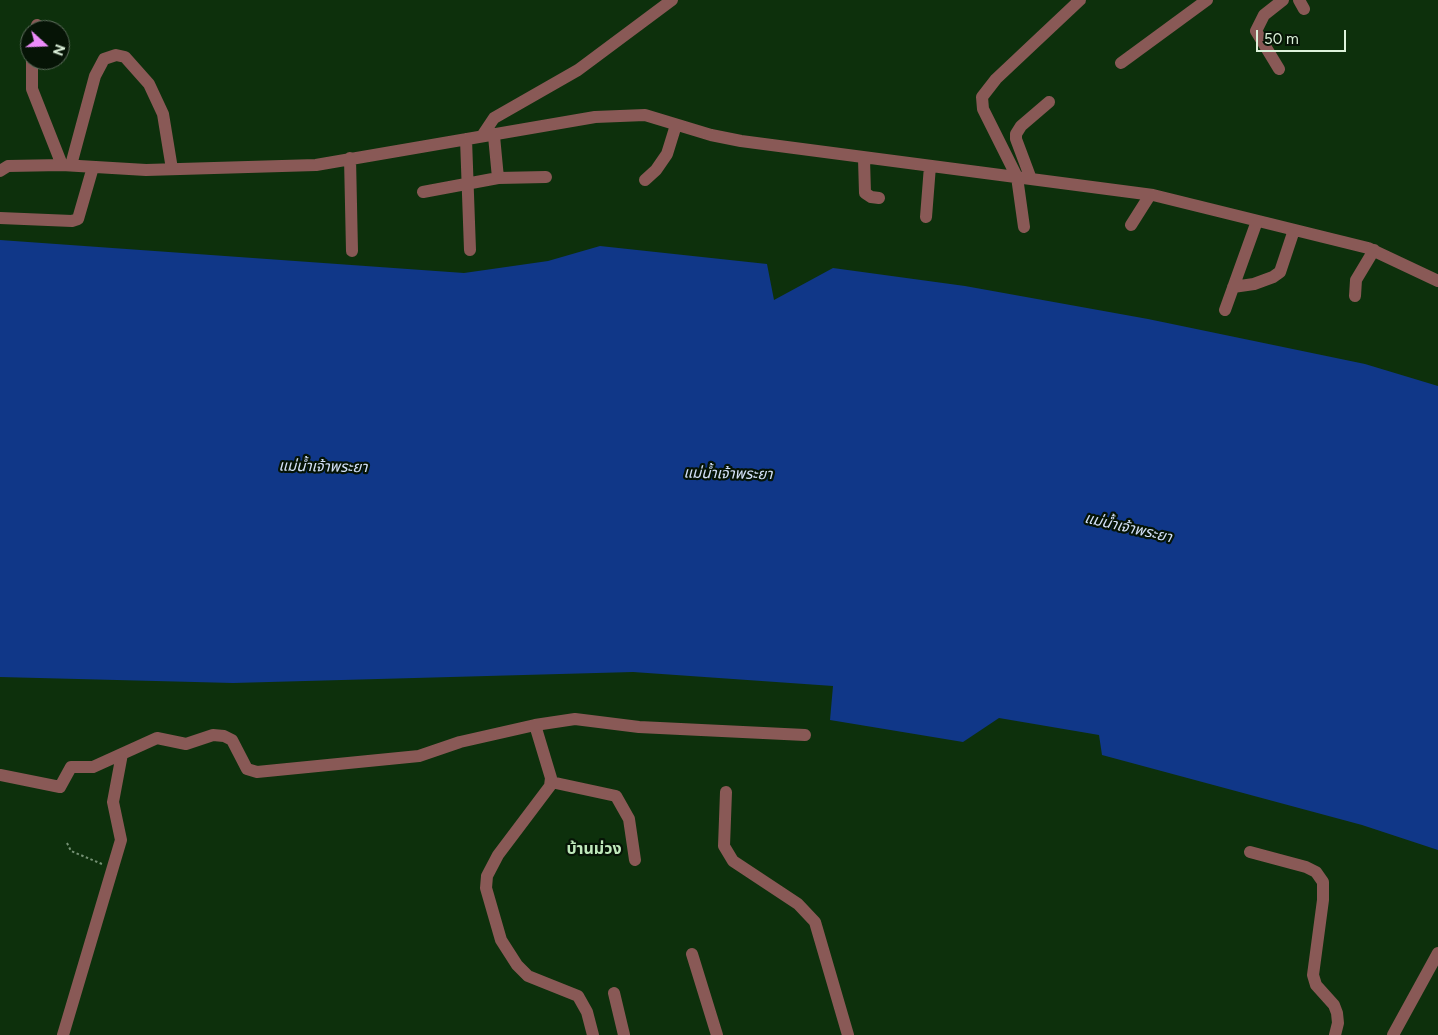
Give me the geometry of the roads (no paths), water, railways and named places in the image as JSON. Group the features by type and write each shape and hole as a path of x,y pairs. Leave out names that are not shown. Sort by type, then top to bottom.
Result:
{"street":[{"path":"498,178 488,136 494,118 578,70 672,0"},
{"path":"1024,227 1018,177 983,109 982,98 996,79 1080,0"},
{"path":"1121,63 1207,0"},
{"path":"1279,69 1256,31 1264,15 1283,0"},
{"path":"67,165 95,76 104,59 116,54 125,57 149,84 163,114 172,169"},
{"path":"32,70 32,89 67,165"},
{"path":"1031,179 1016,139 1016,134 1021,126 1049,102"},
{"path":"0,171 8,166 67,165 172,169 316,165 612,116 645,115 676,125 741,141 864,159 1150,195 1374,250 1438,281"},
{"path":"645,180 656,170 667,154 676,125"},
{"path":"466,139 470,250"},
{"path":"350,158 352,251"},
{"path":"864,159 865,193 871,198 879,198"},
{"path":"926,217 930,166"},
{"path":"0,218 72,221 78,219 93,167"},
{"path":"423,192 468,182 498,178 546,177"},
{"path":"1131,225 1150,195"},
{"path":"1225,310 1257,221"},
{"path":"1233,288 1254,284 1280,272 1294,230"},
{"path":"1355,296 1356,280 1374,250"},
{"path":"0,775 60,787 71,768 93,767 157,738 186,744 213,736 224,736 232,740 247,769 257,772 419,756 460,742 535,725 575,719 639,727 805,735"},
{"path":"535,725 551,782 547,791 498,855 487,876 486,888 501,940 517,965 528,976 578,996 587,1012 593,1035"},
{"path":"63,1035 121,840 113,802 122,754"},
{"path":"551,782 616,796 629,820 635,860"},
{"path":"726,792 724,846 733,861 798,904 815,922 848,1035"},
{"path":"1250,852 1306,867 1316,872 1323,882 1324,900 1313,975 1316,985 1334,1005 1337,1013 1338,1023 1335,1035"},
{"path":"1393,1035 1438,953"},
{"path":"692,954 717,1035"},
{"path":"614,993 624,1035"}],"water":[{"name":"แม่น้ำเจ้าพระยา","path":"0,240 464,273 548,261 600,246 767,264 774,300 833,268 965,286 1148,319 1365,364 1438,386 1438,850 1362,825 1102,755 1099,735 999,718 963,742 830,720 833,686 633,672 233,683 0,677"}],"district":[{"name":"บ้านม่วง","path":"594,849"}]}
